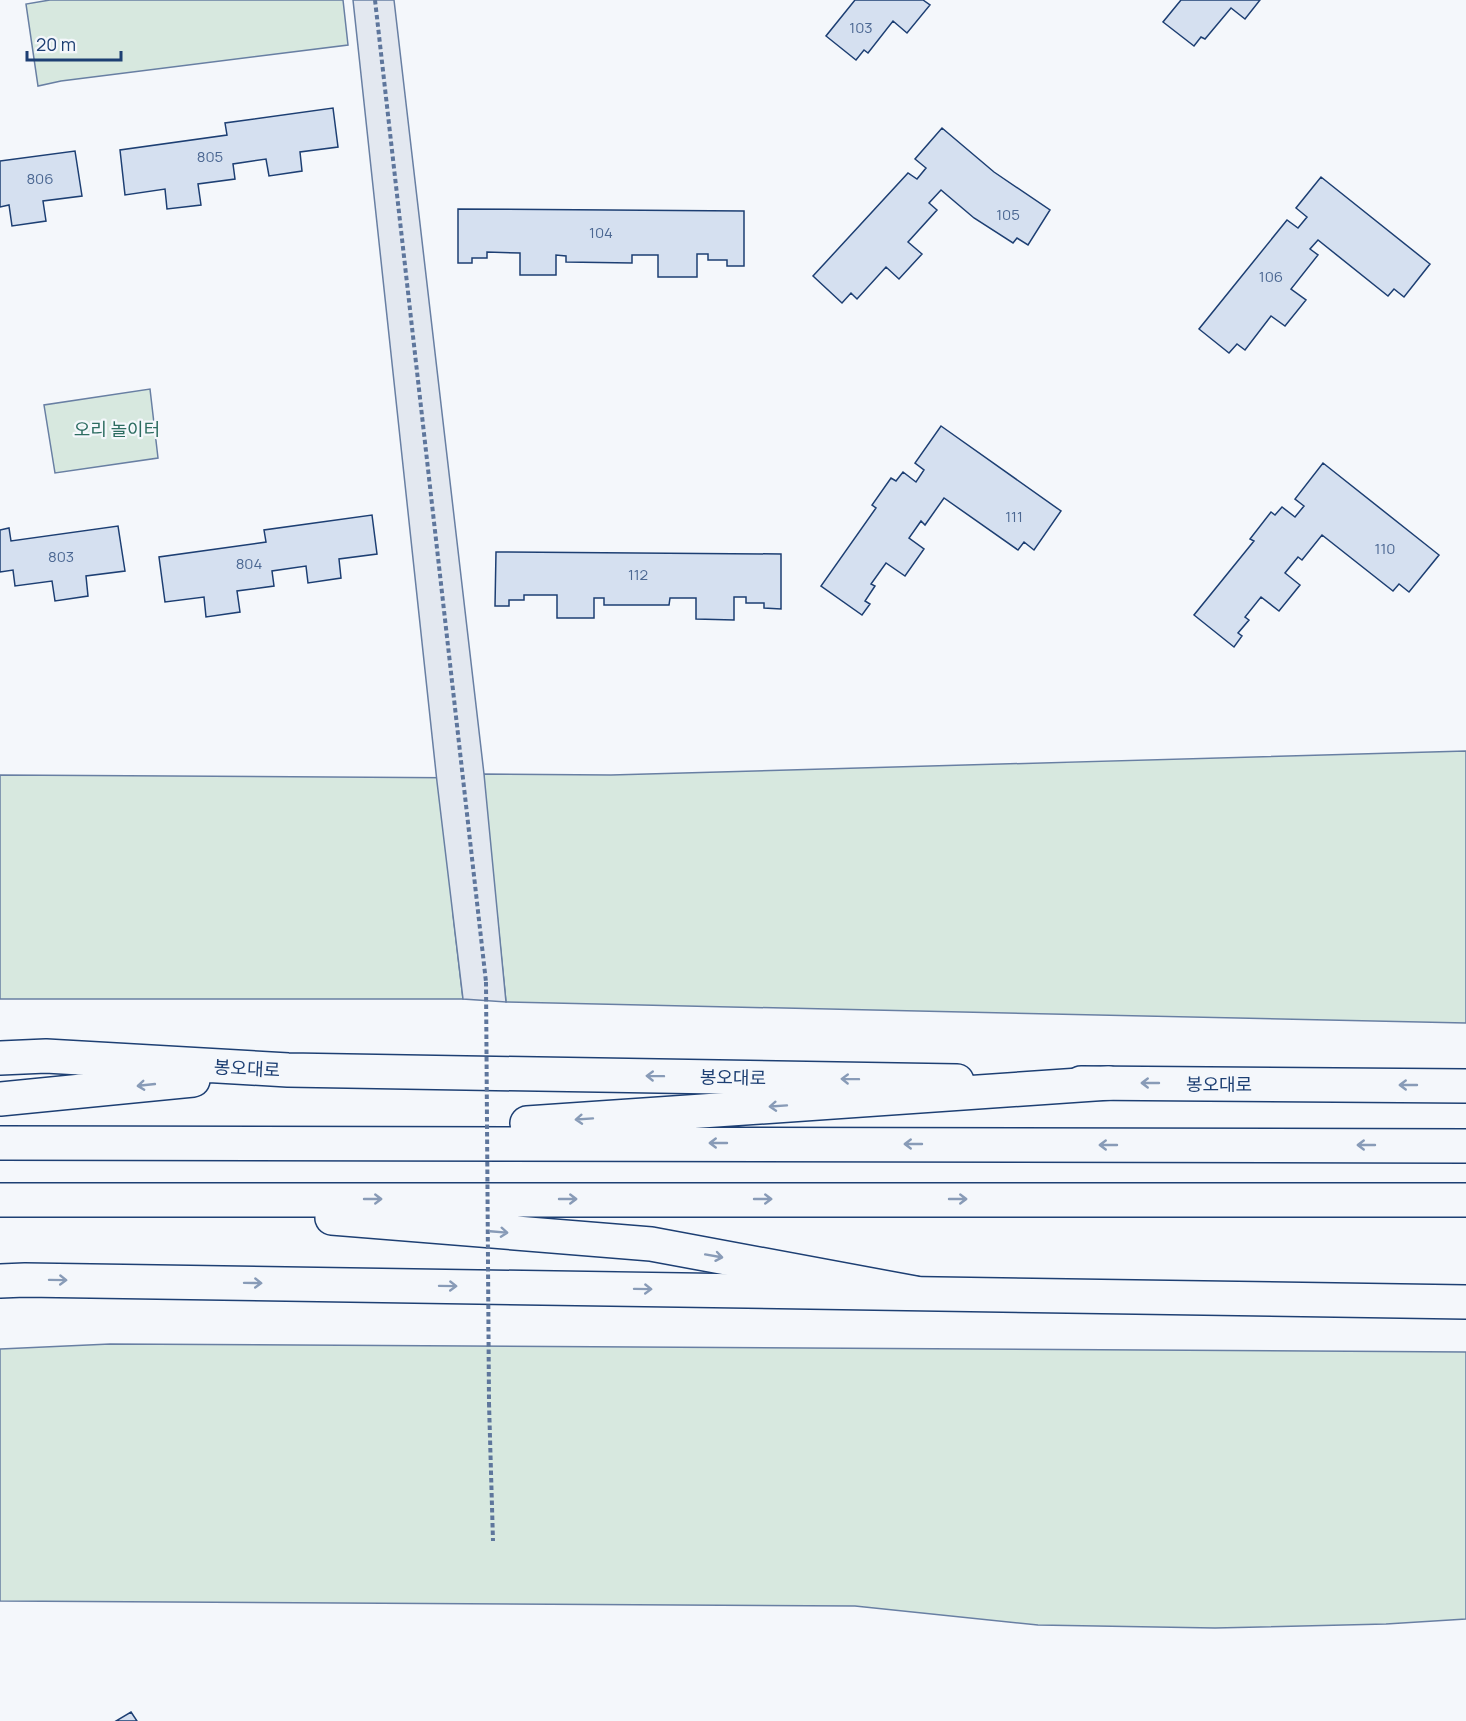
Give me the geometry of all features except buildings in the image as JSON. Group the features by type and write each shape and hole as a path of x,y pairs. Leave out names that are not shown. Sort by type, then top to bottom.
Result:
{"main road":[{"name":"봉오대로","path":"0,1058 46,1056 288,1070 1109,1083 1466,1086"},
{"path":"0,1099 288,1070"},
{"path":"11,1142 521,1124 1109,1083"},
{"path":"11,1142 1466,1146"},
{"path":"85,1199 651,1244 915,1293"},
{"path":"0,1200 1466,1200"},
{"path":"0,1281 1466,1302"}],"path":[{"path":"375,0 486,982 489,1403 494,1541"}],"green space":[{"path":"50,0 343,0 348,45 61,81 38,86 26,4"},
{"name":"오리 놀이터","path":"150,389 158,458 55,473 44,405"},
{"path":"1466,751 1466,1023 506,1002 497,914 453,914 463,999 0,999 0,775 484,778 484,774 611,775"},
{"path":"110,1344 1466,1352 1466,1619 1386,1624 1215,1628 1038,1625 855,1606 0,1601 0,1349"}],"shaded area":[{"path":"353,0 394,0 484,774 506,1002 463,999 437,782"}]}
